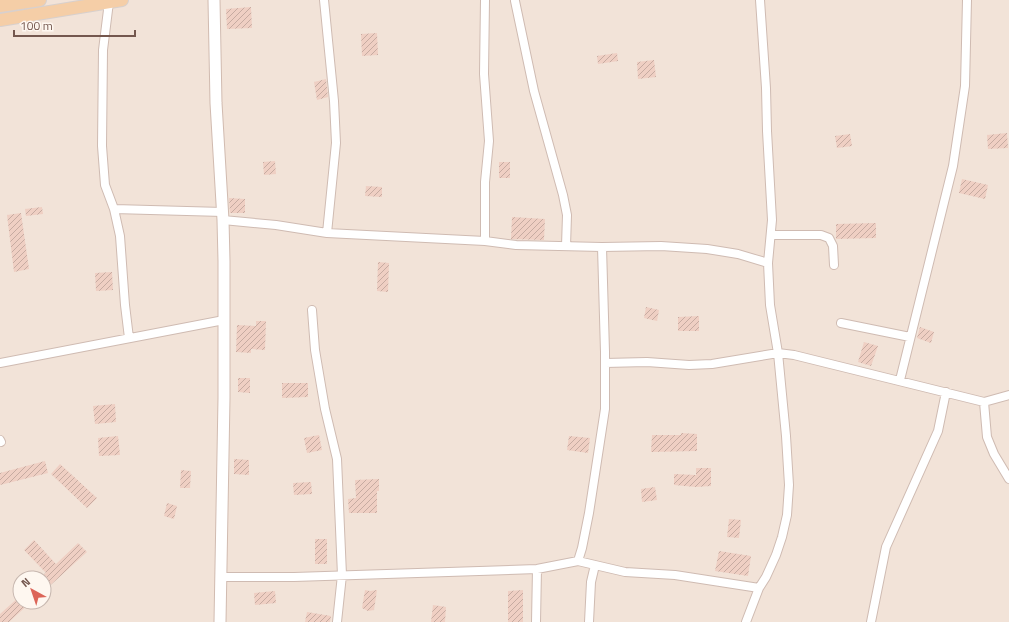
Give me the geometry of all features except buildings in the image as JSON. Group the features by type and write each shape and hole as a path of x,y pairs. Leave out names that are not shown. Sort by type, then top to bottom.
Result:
{"main road":[{"path":"0,6 40,0"},
{"path":"0,20 122,0"}],"street":[{"path":"214,0 216,103 223,216 224,413 220,622"},
{"path":"324,0 334,102 336,143 328,233"},
{"path":"485,0 483,39 484,74 489,140 486,182 485,242"},
{"path":"746,622 759,588 776,555 782,537 787,515 789,485 778,353 770,306 768,263 772,220 760,0"},
{"path":"900,380 953,166 965,86 967,0"},
{"path":"515,1 534,91 563,195 567,215 566,246"},
{"path":"109,2 103,50 102,146 105,185 114,209 120,236 129,338"},
{"path":"114,209 223,216 328,233 516,245 602,247 661,246 707,249 738,254 768,263"},
{"path":"771,235 821,235 829,238 832,246 834,265"},
{"path":"578,561 589,513 605,409 602,247"},
{"path":"312,310 315,350 325,409 337,458 342,575 337,622"},
{"path":"0,363 224,320"},
{"path":"841,323 910,338"},
{"path":"605,363 647,362 689,365 712,364 778,353 794,354 984,402 1009,394"},
{"path":"871,622 886,547 938,431 946,392"},
{"path":"984,402 987,437 994,454 1009,479"},
{"path":"221,576 294,577 537,569 578,561 625,572 675,575 759,588"},
{"path":"589,622 591,582 595,565"},
{"path":"536,622 537,569"}],"shaded area":[{"path":"0,0 1009,0 1009,622 0,622"}]}
